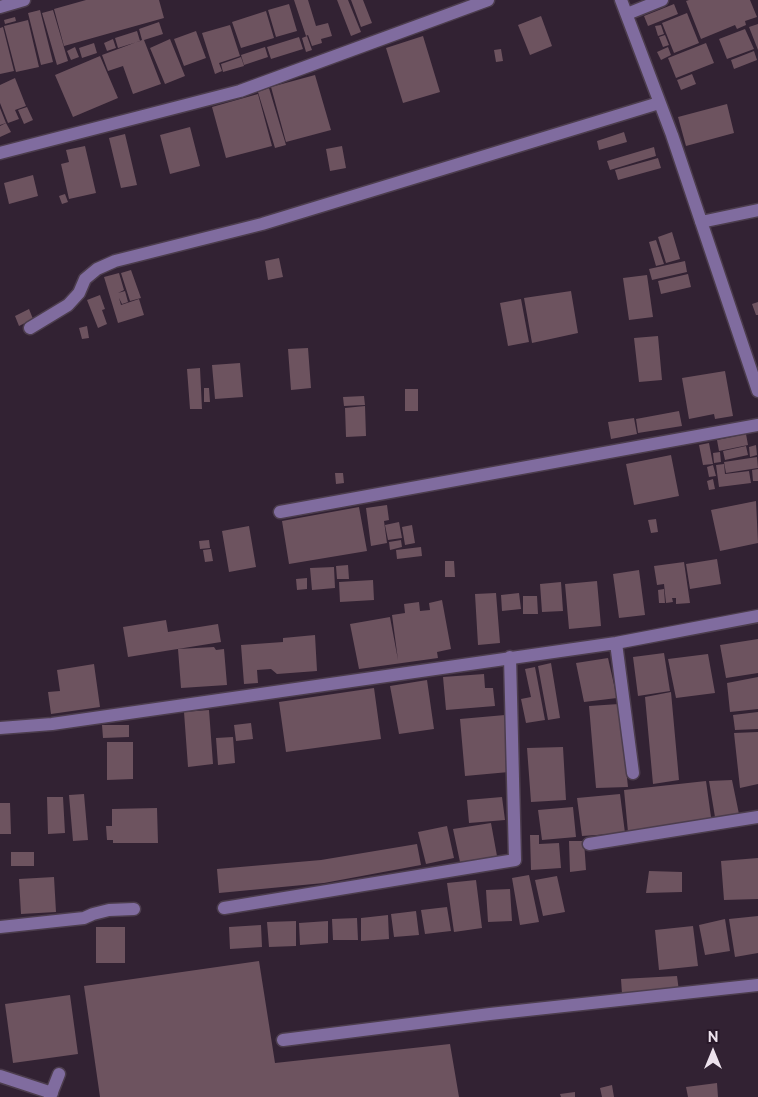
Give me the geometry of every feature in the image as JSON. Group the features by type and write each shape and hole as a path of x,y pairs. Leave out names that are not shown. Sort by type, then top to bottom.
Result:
{"street":[{"path":"0,7 24,0"},
{"path":"0,153 240,91 488,0"},
{"path":"621,0 659,102 758,391"},
{"path":"627,14 662,0"},
{"path":"30,328 68,305 78,293 85,279 97,269 115,261 262,224 659,102"},
{"path":"701,222 758,210"},
{"path":"280,512 758,425"},
{"path":"0,728 52,724 616,643 758,616"},
{"path":"616,643 634,772"},
{"path":"224,908 515,860 510,657"},
{"path":"589,844 758,817"},
{"path":"0,927 84,918 109,910 134,909"},
{"path":"283,1040 490,1014 758,985"},
{"path":"0,1076 51,1095 59,1074"}],"building":[{"path":"86,0 159,0 164,18 64,46 54,9"},
{"path":"294,0 308,0 316,26 328,23 332,36 321,39 322,43 312,46 308,35 306,36"},
{"path":"337,0 348,0 361,32 351,36"},
{"path":"351,0 363,0 372,23 361,27"},
{"path":"750,0 757,17 745,21 746,25 737,29 735,25 701,39 686,1"},
{"path":"289,4 297,31 276,37 268,10"},
{"path":"674,4 678,14 648,26 644,16"},
{"path":"40,10 53,62 41,65 28,13"},
{"path":"53,10 68,61 57,65 42,13"},
{"path":"266,11 274,38 241,48 232,22"},
{"path":"687,13 699,43 674,53 662,23"},
{"path":"541,16 552,46 530,55 518,25"},
{"path":"15,17 16,21 5,24 4,20"},
{"path":"28,20 39,67 16,72 4,26"},
{"path":"159,22 163,34 144,40 161,84 133,94 123,66 108,71 102,55 142,40 139,29"},
{"path":"758,24 758,50 749,27"},
{"path":"230,25 240,56 219,63 222,71 215,74 202,33"},
{"path":"661,25 664,34 658,36 655,26"},
{"path":"3,27 14,71 0,74 0,28"},
{"path":"745,29 754,49 727,59 719,39"},
{"path":"137,31 140,41 118,48 115,38"},
{"path":"196,31 206,58 184,66 174,39"},
{"path":"665,35 669,45 663,47 659,37"},
{"path":"307,36 312,50 306,52 302,38"},
{"path":"423,36 440,92 403,103 386,48"},
{"path":"299,37 303,49 271,59 267,47"},
{"path":"113,39 116,48 107,51 104,43"},
{"path":"170,39 185,76 165,84 150,48"},
{"path":"94,43 97,53 82,58 79,48"},
{"path":"706,43 714,63 676,78 668,58"},
{"path":"75,47 79,57 71,60 67,51"},
{"path":"265,47 268,57 244,65 241,55"},
{"path":"668,47 671,55 661,60 657,52"},
{"path":"501,49 503,61 496,62 494,50"},
{"path":"754,51 757,60 734,69 731,60"},
{"path":"100,56 118,98 73,117 55,75"},
{"path":"241,57 244,66 223,72 221,64"},
{"path":"692,74 696,84 681,90 677,80"},
{"path":"315,75 331,130 286,142 271,87"},
{"path":"15,78 26,106 15,110 19,119 8,123 0,103 0,85"},
{"path":"269,88 286,145 275,148 258,92"},
{"path":"258,94 272,146 226,158 212,107"},
{"path":"727,104 734,133 686,146 678,117"},
{"path":"27,107 33,120 24,124 18,110"},
{"path":"0,108 6,123 0,125"},
{"path":"6,123 11,132 0,137 0,126"},
{"path":"190,127 200,166 170,174 160,135"},
{"path":"624,132 627,142 599,150 597,141"},
{"path":"125,134 137,185 121,188 109,138"},
{"path":"85,146 96,193 69,199 61,164 69,162 66,150"},
{"path":"342,146 346,168 330,171 326,149"},
{"path":"654,147 656,156 610,170 607,161"},
{"path":"658,158 661,168 618,180 615,170"},
{"path":"33,175 38,196 9,204 4,183"},
{"path":"65,194 68,202 62,204 59,196"},
{"path":"672,232 680,259 666,263 658,237"},
{"path":"656,240 664,264 656,266 649,242"},
{"path":"279,258 283,277 268,280 265,261"},
{"path":"685,261 687,272 652,280 649,269"},
{"path":"131,270 141,298 130,301 121,273"},
{"path":"119,273 124,290 118,293 125,291 128,302 122,304 119,298 121,305 139,299 144,315 118,323 104,277"},
{"path":"688,274 691,287 661,294 658,281"},
{"path":"647,275 653,317 629,320 623,278"},
{"path":"571,291 578,333 532,343 524,298"},
{"path":"100,295 105,309 102,310 107,324 98,328 87,300"},
{"path":"521,299 529,342 508,346 500,303"},
{"path":"758,302 758,315 756,315 752,304"},
{"path":"29,309 33,319 19,326 15,316"},
{"path":"87,326 89,338 82,339 79,328"},
{"path":"658,336 662,380 639,382 634,338"},
{"path":"308,348 311,388 291,390 288,349"},
{"path":"240,363 243,397 215,399 212,365"},
{"path":"200,368 202,409 190,409 187,369"},
{"path":"725,371 733,416 715,419 714,414 689,419 682,378"},
{"path":"204,388 209,388 210,402 204,402"},
{"path":"405,389 418,389 418,411 405,411"},
{"path":"364,396 365,405 344,406 343,397"},
{"path":"365,406 366,436 346,437 345,408"},
{"path":"679,411 682,426 638,433 636,419"},
{"path":"634,418 637,434 611,439 608,422"},
{"path":"746,434 748,445 719,451 717,440"},
{"path":"709,443 713,464 703,465 699,445"},
{"path":"756,445 757,455 750,457 749,447"},
{"path":"746,446 748,455 725,460 723,451"},
{"path":"720,452 721,462 714,463 713,453"},
{"path":"671,455 679,496 634,505 626,464"},
{"path":"757,457 758,468 726,473 724,462"},
{"path":"724,464 725,474 749,471 751,483 719,487 716,465"},
{"path":"713,465 716,476 709,477 707,467"},
{"path":"758,469 758,481 753,481 752,470"},
{"path":"335,473 343,473 344,483 336,484"},
{"path":"713,479 715,489 709,490 707,481"},
{"path":"756,501 758,543 720,551 711,510"},
{"path":"387,505 389,520 384,521 387,543 371,546 366,508"},
{"path":"359,507 367,551 289,564 282,521"},
{"path":"656,519 658,532 651,533 648,520"},
{"path":"399,522 402,538 388,540 385,525"},
{"path":"412,525 415,543 405,545 402,527"},
{"path":"249,526 256,567 229,572 222,531"},
{"path":"209,540 210,548 200,549 199,541"},
{"path":"401,540 402,547 390,550 389,542"},
{"path":"421,547 422,556 397,559 396,550"},
{"path":"211,549 213,561 205,562 203,550"},
{"path":"717,559 721,584 690,589 686,564"},
{"path":"445,561 454,561 455,577 445,577"},
{"path":"684,562 690,603 676,604 676,598 672,598 673,602 666,603 664,584 657,585 654,566"},
{"path":"348,565 349,579 337,579 336,566"},
{"path":"334,567 335,588 312,590 310,568"},
{"path":"639,570 645,615 619,618 613,574"},
{"path":"307,578 307,589 297,590 296,579"},
{"path":"373,580 374,600 340,602 339,582"},
{"path":"597,581 601,626 569,629 565,584"},
{"path":"561,582 563,611 542,612 540,584"},
{"path":"664,589 665,603 659,603 658,590"},
{"path":"496,593 500,643 478,645 475,594"},
{"path":"519,593 521,609 502,611 501,595"},
{"path":"523,596 537,596 538,614 523,614"},
{"path":"442,600 451,649 437,652 438,658 359,669 350,624 390,617 398,660 392,615 405,613 404,604 419,602 420,611 430,610 429,603"},
{"path":"166,620 168,632 218,624 221,642 128,657 123,627"},
{"path":"315,635 317,671 277,674 271,669 257,670 258,683 244,684 241,645 283,642 283,638"},
{"path":"758,639 758,673 726,678 720,645"},
{"path":"214,647 216,650 224,649 227,685 181,688 178,649"},
{"path":"664,653 670,691 638,696 633,657"},
{"path":"708,654 715,693 676,698 668,659"},
{"path":"608,658 617,698 584,702 576,663"},
{"path":"551,663 560,718 548,720 538,666"},
{"path":"94,664 100,707 51,714 48,692 60,691 57,670"},
{"path":"535,667 545,720 526,723 521,699 531,697 525,669"},
{"path":"484,674 485,688 493,688 495,706 446,710 443,677"},
{"path":"758,677 758,709 730,712 727,683"},
{"path":"427,680 434,729 399,734 390,686"},
{"path":"374,688 381,739 286,752 279,702"},
{"path":"671,692 679,780 653,784 645,697"},
{"path":"619,704 628,787 596,788 589,706"},
{"path":"209,710 213,764 188,767 184,712"},
{"path":"758,712 758,729 735,730 733,715"},
{"path":"505,715 509,772 465,776 460,719"},
{"path":"251,723 253,739 236,741 234,725"},
{"path":"102,725 129,725 129,737 103,738"},
{"path":"758,732 758,784 740,788 734,733"},
{"path":"233,737 235,763 218,765 216,738"},
{"path":"107,742 133,742 133,779 107,780"},
{"path":"563,747 566,800 531,802 527,748"},
{"path":"732,780 740,819 716,823 709,781"},
{"path":"706,781 712,824 628,832 624,790"},
{"path":"84,794 88,840 73,841 69,795"},
{"path":"620,794 625,833 582,836 577,798"},
{"path":"47,797 63,797 65,833 48,834"},
{"path":"502,797 505,820 469,823 467,800"},
{"path":"0,803 10,803 11,834 0,834"},
{"path":"573,807 576,837 542,840 538,810"},
{"path":"157,808 158,843 113,843 113,840 107,840 106,826 112,826 112,809"},
{"path":"491,823 497,856 460,862 453,829"},
{"path":"447,826 454,858 426,864 418,832"},
{"path":"530,835 539,835 539,844 559,843 561,868 531,870"},
{"path":"569,841 584,841 586,870 570,872"},
{"path":"417,844 421,865 324,883 219,893 217,869 321,860"},
{"path":"11,852 34,852 34,866 11,866"},
{"path":"758,858 758,899 724,900 721,861"},
{"path":"649,871 682,872 682,892 646,893"},
{"path":"529,875 539,922 520,925 512,878"},
{"path":"557,876 565,912 543,916 535,880"},
{"path":"54,877 56,912 21,914 19,879"},
{"path":"476,880 482,928 454,932 447,883"},
{"path":"510,889 512,921 488,922 486,890"},
{"path":"447,907 451,931 425,934 421,910"},
{"path":"416,911 419,935 394,937 391,914"},
{"path":"388,915 389,939 361,941 361,918"},
{"path":"758,916 758,953 735,957 729,919"},
{"path":"357,918 358,940 333,940 332,919"},
{"path":"725,919 730,951 705,955 699,925"},
{"path":"296,921 296,946 269,947 267,922"},
{"path":"328,921 328,943 300,945 299,923"},
{"path":"261,925 262,947 230,949 229,927"},
{"path":"693,926 698,966 659,970 655,930"},
{"path":"96,927 125,927 125,963 96,963"},
{"path":"259,961 275,1063 450,1044 459,1097 100,1097 84,986"},
{"path":"677,976 679,991 622,994 621,979"},
{"path":"70,995 78,1054 13,1063 5,1004"},
{"path":"717,1083 718,1097 688,1097 686,1087"},
{"path":"612,1085 614,1097 602,1097 600,1088"},
{"path":"575,1092 575,1097 561,1097 560,1094"}]}
